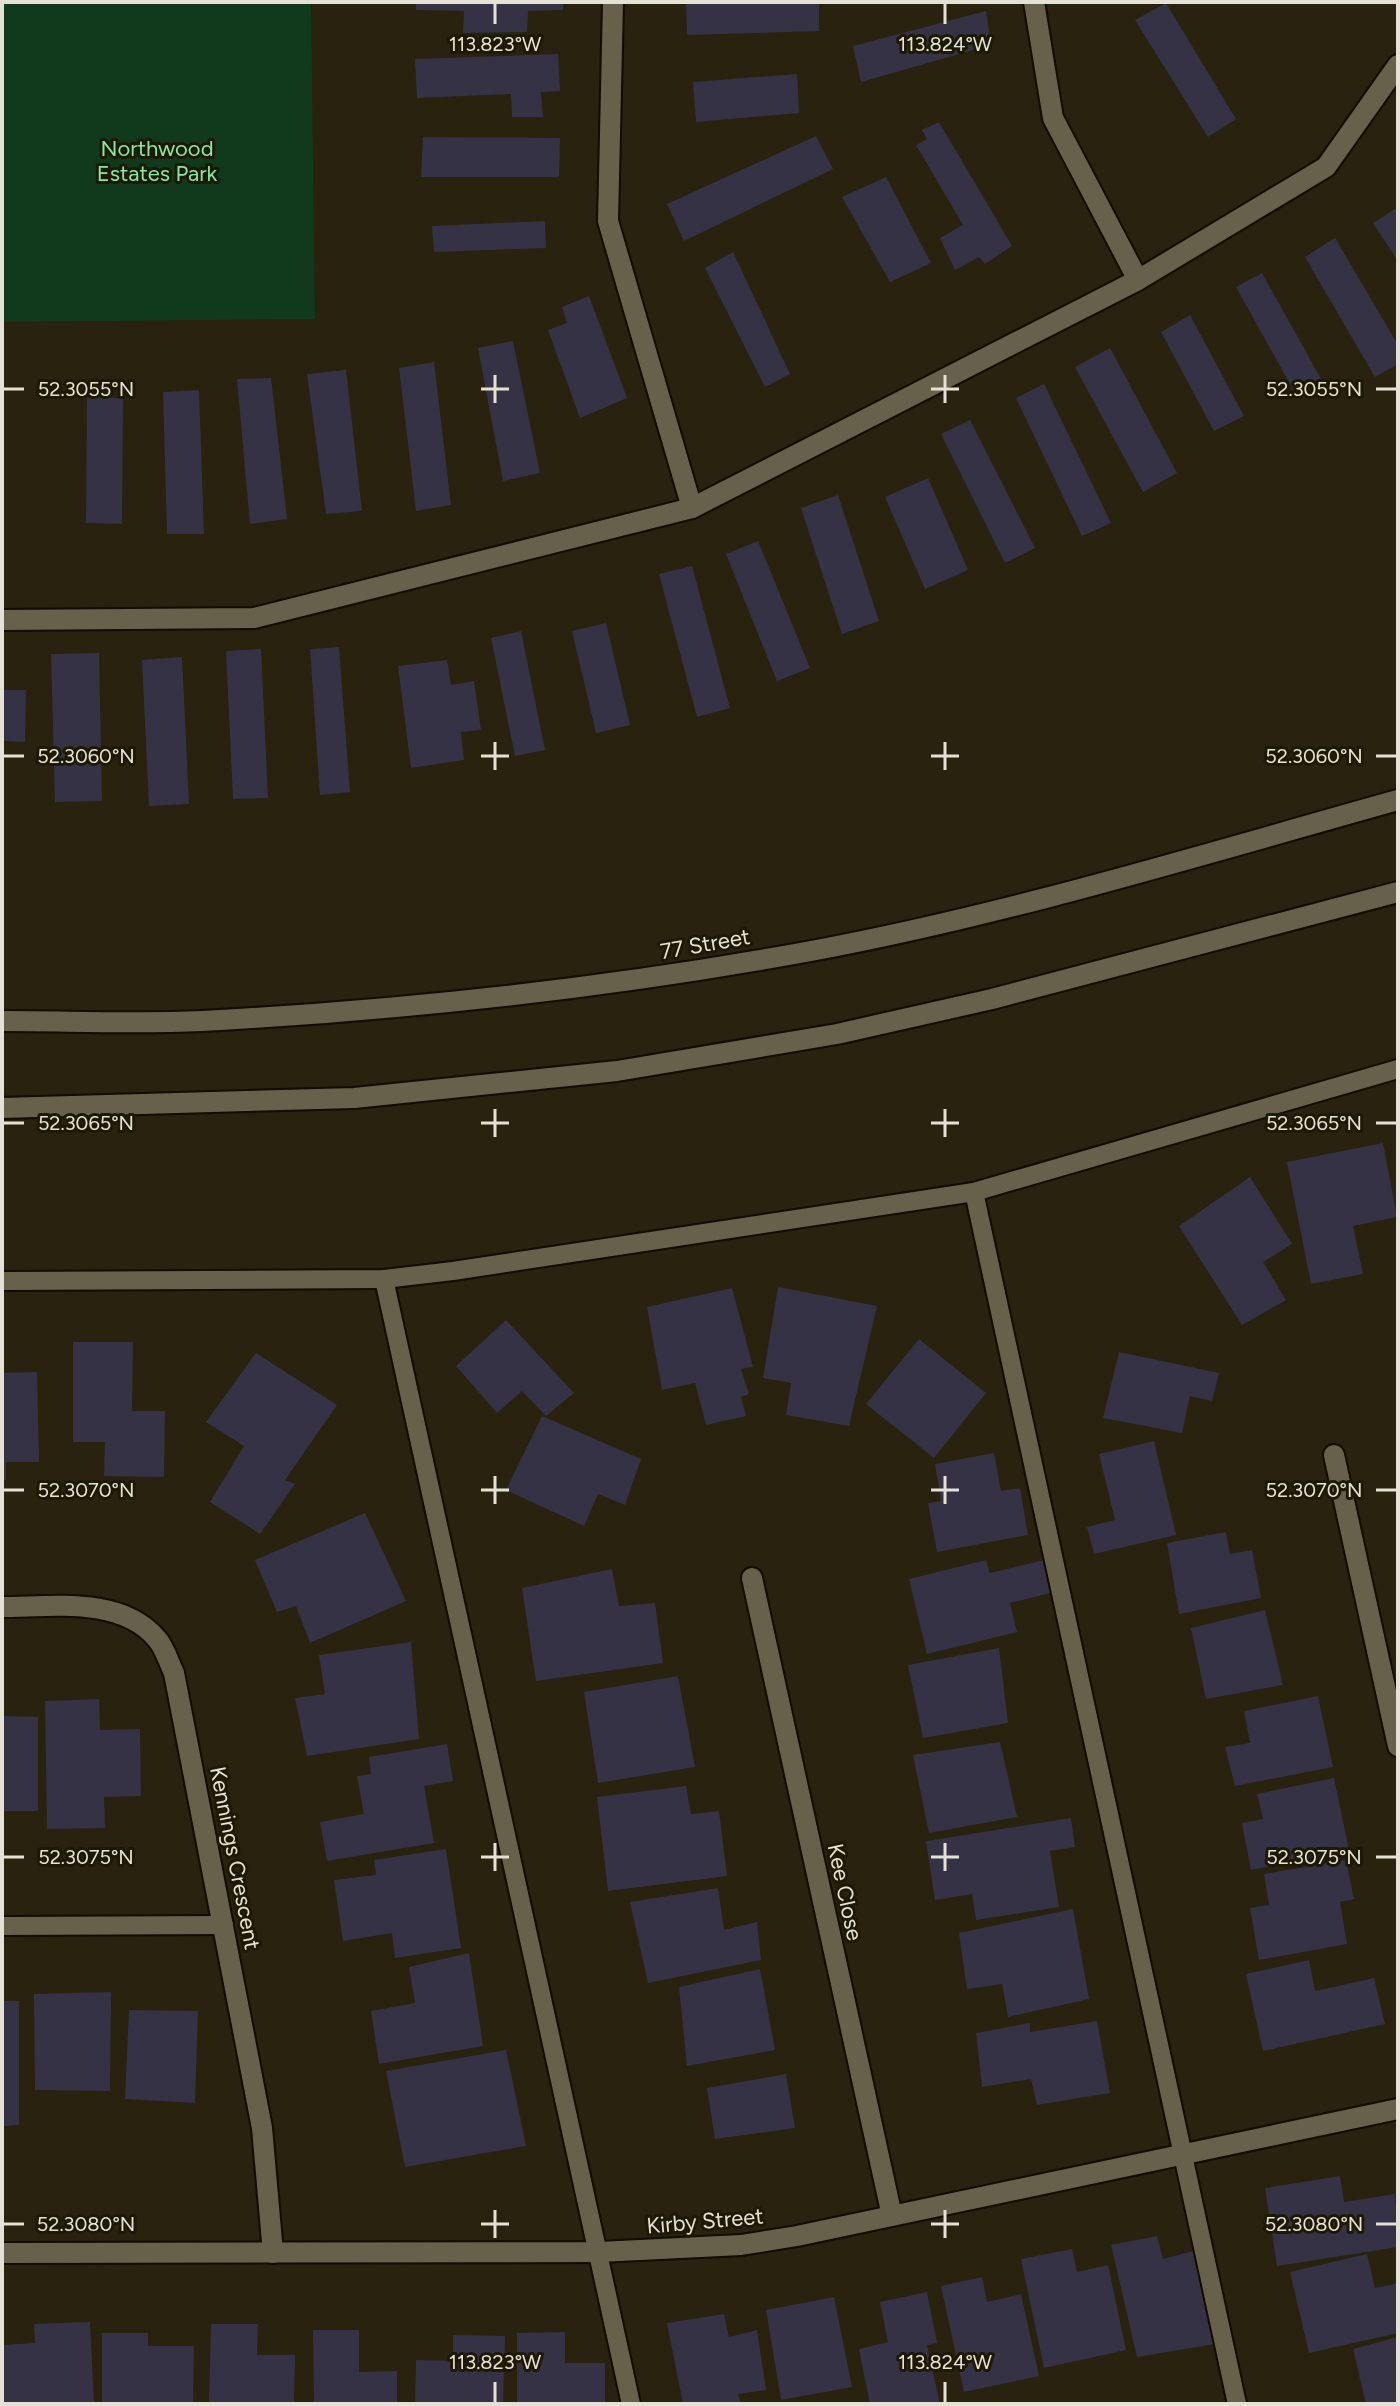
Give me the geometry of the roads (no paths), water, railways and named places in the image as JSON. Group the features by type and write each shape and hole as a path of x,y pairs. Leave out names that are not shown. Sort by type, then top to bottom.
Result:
{"street":[{"path":"613,2 608,221 692,508"},
{"path":"1034,2 1053,118 1138,280"},
{"path":"2,620 254,618 692,508 1138,280 1326,167 1398,65"},
{"name":"77 Street","path":"2,1021 199,1021 430,1004 657,977 813,950 986,914 1398,800"},
{"path":"2,1108 354,1098 617,1071 837,1034 976,1003 1398,892"},
{"path":"1334,1455 1398,1746"},
{"name":"Kee Close","path":"752,1578 892,2216"},
{"name":"Kennings Crescent","path":"2,1607 82,1607 118,1612 143,1626 159,1641 174,1673 266,2156 273,2253"},
{"name":"Kirby Street","path":"2,2253 599,2252 741,2245 1398,2109"}],"lane":[{"path":"2,1281 384,1279 974,1192 1398,1069"},
{"path":"974,1192 1237,2404"},
{"path":"384,1279 631,2404"},
{"path":"2,1926 224,1925"}],"park label":[{"name":"Northwood Estates Park","path":"157,160"}]}
